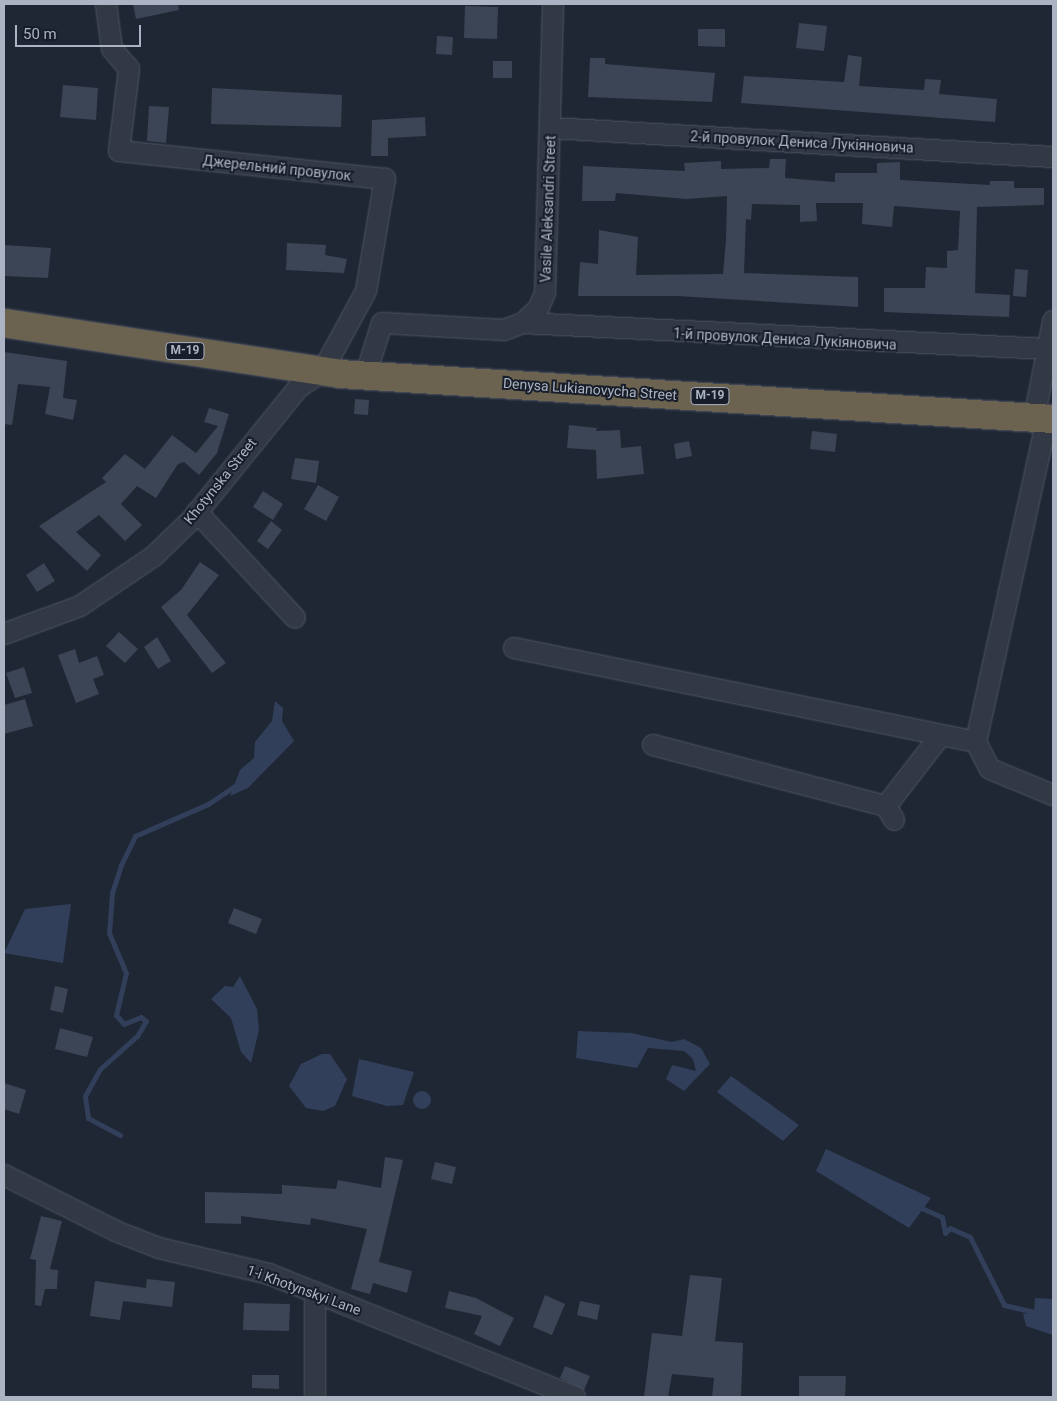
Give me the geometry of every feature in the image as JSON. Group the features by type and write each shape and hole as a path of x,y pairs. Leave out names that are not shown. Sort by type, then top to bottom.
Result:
{"highway":[{"name":"М-19","path":"4,324 322,372 366,374"},
{"name":"Denysa Lukianovycha Street","path":"366,374 1045,419"}],"street":[{"name":"Джерельний провулок","path":"106,4 112,49 128,69 119,151 385,179 366,290 322,372"},
{"name":"Vasile Aleksandri Street","path":"523,323 538,309 545,293 553,4"},
{"name":"2-й провулок Дениса Лукіяновича","path":"551,128 1053,157"},
{"path":"1053,321 1048,349 1045,419 976,742 990,770 1053,795"},
{"name":"1-й провулок Дениса Лукіяновича","path":"523,323 641,332 1048,349"},
{"path":"366,374 382,324 504,330 523,323"},
{"name":"Khotynska Street","path":"4,634 64,613 118,584 197,512 298,388 322,372"},
{"path":"197,512 295,618"},
{"path":"514,648 976,742"},
{"path":"653,745 890,813 941,735"},
{"name":"1-i Khotynskyi Lane","path":"4,1175 126,1236 269,1274 575,1397"},
{"path":"315,1292 315,1397"}],"water":[{"path":"275,701 283,708 282,721 294,741 248,788 230,796 240,770 254,758 255,742 272,721"},
{"path":"71,904 63,963 4,953 25,909"},
{"path":"240,976 257,1009 259,1030 251,1063 241,1052 231,1018 211,999 225,986 233,987"},
{"path":"578,1031 631,1033 672,1042 684,1039 701,1048 710,1064 684,1091 666,1079 672,1065 696,1071 693,1059 684,1051 648,1048 637,1068 576,1058"},
{"path":"322,1054 330,1054 347,1079 335,1106 323,1111 306,1108 289,1086 301,1064"},
{"path":"359,1059 414,1072 403,1105 387,1106 352,1096"},
{"path":"731,1076 799,1125 783,1141 717,1092"},
{"path":"422,1091 428,1094 431,1100 428,1106 422,1109 416,1106 413,1100 416,1094"},
{"path":"826,1149 931,1198 909,1228 816,1171"},
{"path":"1035,1298 1053,1299 1053,1335 1026,1326 1023,1314 1034,1312"}],"building":[{"path":"133,4 178,4 179,10 136,19"},
{"path":"465,6 498,7 497,39 464,38"},
{"path":"799,23 827,26 824,51 796,48"},
{"path":"698,29 725,29 725,47 698,46"},
{"path":"437,36 453,37 452,55 436,54"},
{"path":"848,55 862,57 859,86 924,90 925,79 941,80 939,94 997,99 995,122 741,103 744,76 844,82"},
{"path":"590,58 605,58 605,64 715,73 712,102 588,97"},
{"path":"493,61 512,61 512,78 493,78"},
{"path":"63,85 98,88 96,120 60,117"},
{"path":"212,88 342,95 341,127 211,124"},
{"path":"149,106 169,107 166,143 147,141"},
{"path":"425,117 426,136 388,138 388,156 371,156 372,120"},
{"path":"770,159 786,159 785,178 835,182 835,173 877,173 877,163 900,162 900,180 990,185 990,181 1014,181 1014,188 1044,188 1044,205 977,207 975,293 1010,295 1009,317 884,312 884,288 925,288 926,267 947,268 947,251 958,250 960,211 894,206 892,227 862,224 863,203 816,203 817,221 800,222 800,205 752,204 751,220 746,219 744,273 858,277 858,307 677,296 578,296 580,262 598,264 599,230 638,237 636,275 723,274 726,240 727,196 686,199 616,193 615,201 582,201 583,166 685,171 684,163 721,161 721,169 769,168"},
{"path":"287,243 326,245 325,255 347,259 344,273 286,270"},
{"path":"4,245 51,248 48,278 4,276"},
{"path":"1015,269 1028,270 1026,297 1013,296"},
{"path":"4,352 67,361 63,398 77,400 73,420 45,414 50,387 18,384 12,425 4,424"},
{"path":"355,399 369,400 368,415 354,414"},
{"path":"209,408 229,414 217,453 199,475 184,462 178,464 156,498 137,486 121,504 142,525 125,541 99,515 76,532 101,555 87,571 39,526 106,482 102,478 125,454 145,469 172,435 196,453 218,426 204,422"},
{"path":"569,425 597,428 596,431 620,430 621,448 641,446 644,474 597,479 596,450 567,448"},
{"path":"812,431 837,434 835,452 810,449"},
{"path":"689,441 692,456 676,459 674,444"},
{"path":"295,458 319,461 316,483 291,479"},
{"path":"318,485 339,497 326,521 304,509"},
{"path":"263,491 283,504 273,520 253,507"},
{"path":"271,521 282,530 268,549 257,541"},
{"path":"200,562 219,575 187,615 226,663 212,673 161,607 181,590"},
{"path":"44,563 55,581 37,592 26,575"},
{"path":"119,632 138,649 125,663 106,646"},
{"path":"157,637 171,661 158,669 144,647"},
{"path":"75,649 79,663 97,656 104,675 93,679 99,694 76,703 58,655"},
{"path":"24,667 32,693 15,698 6,673"},
{"path":"25,699 33,726 4,734 4,705"},
{"path":"234,908 262,919 256,934 228,923"},
{"path":"55,986 68,989 63,1013 50,1010"},
{"path":"60,1028 93,1037 87,1057 55,1049"},
{"path":"4,1083 26,1090 19,1114 4,1109"},
{"path":"385,1157 403,1160 379,1262 412,1271 407,1293 373,1283 370,1294 351,1289 367,1229 311,1218 310,1225 241,1216 241,1224 205,1223 205,1192 282,1194 282,1185 336,1189 338,1180 381,1188"},
{"path":"435,1162 456,1167 452,1184 431,1179"},
{"path":"41,1216 62,1221 50,1269 58,1270 57,1289 45,1289 41,1306 35,1305 36,1260 30,1259"},
{"path":"690,1275 722,1278 715,1341 743,1343 741,1397 712,1397 714,1378 672,1374 668,1397 644,1397 652,1333 682,1336"},
{"path":"147,1279 175,1282 172,1307 123,1301 120,1320 90,1316 95,1281 146,1288"},
{"path":"449,1291 476,1298 514,1318 500,1346 474,1334 482,1316 445,1308"},
{"path":"545,1295 565,1304 552,1335 533,1327"},
{"path":"580,1301 600,1305 597,1320 577,1315"},
{"path":"244,1303 290,1304 289,1331 243,1330"},
{"path":"565,1366 590,1376 584,1390 560,1378"},
{"path":"252,1375 279,1375 279,1389 252,1388"},
{"path":"799,1376 846,1376 845,1397 799,1397"}],"waterway":[{"path":"120,1135 88,1118 85,1096 100,1069 137,1036 146,1021 141,1017 124,1024 116,1015 126,973 109,933 112,893 121,865 135,836 208,804 239,783"},
{"path":"917,1206 942,1217 945,1233 950,1228 970,1237 1004,1305 1034,1312"}]}
